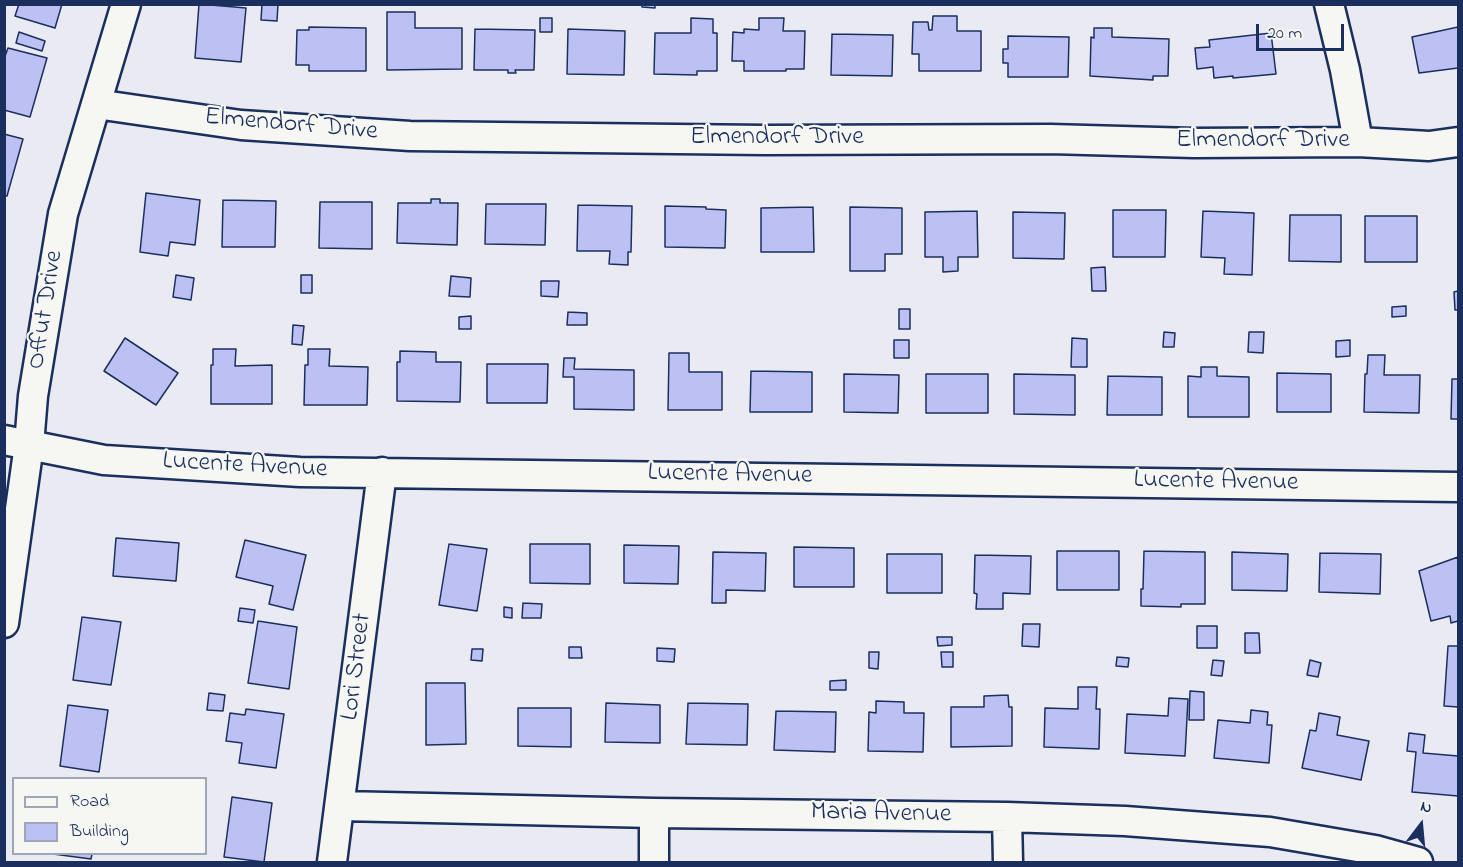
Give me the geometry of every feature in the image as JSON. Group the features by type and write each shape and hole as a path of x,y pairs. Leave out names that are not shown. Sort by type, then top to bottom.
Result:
{"street":[{"name":"Offut Drive","path":"4,623 17,443 33,396 63,214 126,4"},
{"path":"1329,4 1346,70 1358,142"},
{"name":"Elmendorf Drive","path":"96,104 241,125 410,136 1194,143 1358,142 1429,146 1458,142"},
{"name":"Lucente Avenue","path":"17,443 104,460 300,472 1458,487"},
{"name":"Lori Street","path":"332,862 341,806 381,472"},
{"name":"Maria Avenue","path":"341,806 1125,820 1270,832 1375,850 1418,862"},
{"path":"654,813 654,862"},
{"path":"1007,817 1008,862"}],"building":[{"path":"19,4 62,4 55,28 15,16"},
{"path":"199,4 246,8 241,62 195,58"},
{"path":"262,4 278,4 277,21 261,20"},
{"path":"642,4 655,4 655,8 642,7"},
{"path":"387,12 415,12 415,28 462,28 462,69 387,70"},
{"path":"933,16 957,16 957,31 981,31 981,71 919,71 919,54 912,54 913,22 928,22 929,30 932,30"},
{"path":"540,18 552,18 552,32 540,32"},
{"path":"691,18 713,19 713,33 717,33 717,71 697,71 697,75 654,74 655,33 691,33"},
{"path":"759,18 784,18 783,31 805,31 804,69 744,71 744,61 732,61 733,32 744,33 744,29 759,30"},
{"path":"309,27 366,28 366,71 309,71 309,65 296,65 297,30 309,30"},
{"path":"1458,27 1458,68 1419,73 1412,37"},
{"path":"1094,28 1112,28 1112,37 1169,39 1168,76 1153,76 1153,80 1090,76 1091,37 1094,38"},
{"path":"475,29 535,30 534,70 515,70 516,73 508,73 508,70 474,70"},
{"path":"568,29 625,31 624,75 567,74"},
{"path":"19,32 45,41 42,51 16,43"},
{"path":"1271,33 1276,74 1214,78 1213,67 1197,69 1195,48 1210,47 1209,40"},
{"path":"832,34 893,35 892,76 831,75"},
{"path":"1008,36 1069,37 1068,77 1008,77 1008,63 1003,63 1003,49 1008,49"},
{"path":"8,48 47,58 30,117 4,110 4,59"},
{"path":"4,134 23,139 7,196 4,196"},
{"path":"146,193 200,200 195,245 170,242 168,256 140,252"},
{"path":"431,199 440,199 440,203 458,203 457,245 397,243 398,203 431,203"},
{"path":"223,200 276,201 275,247 222,247"},
{"path":"320,202 372,202 372,249 319,248"},
{"path":"486,204 546,204 545,245 485,244"},
{"path":"578,205 632,206 631,252 628,252 628,265 609,264 610,251 577,251"},
{"path":"665,206 726,210 725,248 665,247"},
{"path":"813,207 814,252 761,252 761,208"},
{"path":"850,207 902,208 902,254 885,254 885,271 850,271"},
{"path":"1113,210 1166,210 1165,257 1113,257"},
{"path":"977,211 978,257 958,257 958,271 943,272 943,257 925,257 925,212"},
{"path":"1203,211 1254,213 1252,275 1224,274 1225,258 1201,257"},
{"path":"1013,212 1065,213 1064,259 1013,258"},
{"path":"1290,215 1341,215 1341,262 1289,261"},
{"path":"1365,216 1417,216 1417,262 1365,262"},
{"path":"1105,267 1106,291 1092,291 1091,268"},
{"path":"176,275 194,278 191,300 173,297"},
{"path":"301,275 312,275 312,293 301,293"},
{"path":"451,276 471,278 470,297 449,296"},
{"path":"541,281 559,281 558,297 541,296"},
{"path":"1458,291 1458,310 1455,310 1454,292"},
{"path":"1406,306 1406,316 1392,317 1392,307"},
{"path":"899,309 910,309 910,329 899,329"},
{"path":"568,312 587,313 587,325 567,325"},
{"path":"471,316 471,329 459,329 459,317"},
{"path":"293,325 304,326 302,345 292,344"},
{"path":"1164,332 1175,333 1174,347 1163,347"},
{"path":"1249,332 1264,332 1263,353 1248,352"},
{"path":"125,338 178,373 156,405 104,371"},
{"path":"1072,338 1087,339 1087,367 1071,367"},
{"path":"894,340 909,340 909,358 894,358"},
{"path":"1350,340 1350,356 1336,357 1336,341"},
{"path":"213,349 236,349 235,366 272,365 272,404 211,404"},
{"path":"308,349 330,349 329,366 368,367 367,405 304,405 305,365 308,365"},
{"path":"400,351 436,352 436,362 461,362 460,402 397,401 397,362 400,362"},
{"path":"669,353 689,353 689,372 722,372 722,410 668,410"},
{"path":"1368,355 1385,355 1384,375 1420,375 1419,413 1364,412"},
{"path":"564,358 575,358 574,369 634,370 634,410 574,409 574,377 563,377"},
{"path":"487,364 548,364 547,403 487,403"},
{"path":"1201,367 1217,367 1217,376 1249,377 1249,417 1188,417 1188,376 1201,377"},
{"path":"751,371 812,372 812,412 750,412"},
{"path":"1277,373 1331,374 1331,412 1277,412"},
{"path":"844,374 899,375 898,413 844,412"},
{"path":"926,374 988,374 988,413 926,413"},
{"path":"1014,374 1075,375 1075,415 1014,414"},
{"path":"1108,376 1162,377 1162,415 1107,415"},
{"path":"1452,379 1458,379 1458,419 1451,419"},
{"path":"116,538 179,543 176,581 113,576"},
{"path":"245,540 306,555 293,610 269,604 273,586 236,577"},
{"path":"449,544 487,549 477,611 439,605"},
{"path":"530,544 590,544 590,584 530,583"},
{"path":"624,545 679,546 678,584 624,583"},
{"path":"794,547 854,548 854,587 794,587"},
{"path":"1057,551 1119,551 1119,590 1057,590"},
{"path":"1144,551 1205,552 1205,604 1181,604 1181,607 1141,606"},
{"path":"713,552 766,553 765,591 726,590 726,603 712,603"},
{"path":"1232,552 1288,554 1287,591 1232,590"},
{"path":"1320,553 1381,554 1380,594 1319,592"},
{"path":"887,554 942,554 942,593 887,593"},
{"path":"975,555 1031,556 1030,594 1003,593 1003,609 976,609"},
{"path":"1458,557 1458,621 1451,623 1450,616 1431,621 1419,571"},
{"path":"523,603 542,604 541,618 522,618"},
{"path":"504,607 512,608 512,618 504,617"},
{"path":"240,608 255,610 253,623 238,621"},
{"path":"82,617 121,622 111,685 73,680"},
{"path":"258,621 297,627 289,689 248,683"},
{"path":"1023,624 1040,624 1039,647 1022,646"},
{"path":"1197,626 1217,626 1217,648 1197,648"},
{"path":"1245,633 1259,633 1260,653 1245,653"},
{"path":"937,637 952,637 952,645 938,646"},
{"path":"1448,646 1458,646 1458,707 1444,706"},
{"path":"569,647 581,647 582,658 569,658"},
{"path":"657,648 675,649 674,662 657,661"},
{"path":"472,649 483,649 482,661 471,660"},
{"path":"869,652 879,652 878,669 869,668"},
{"path":"941,652 953,652 953,667 942,667"},
{"path":"1117,657 1129,658 1128,667 1116,666"},
{"path":"1213,660 1224,661 1222,676 1211,675"},
{"path":"1310,660 1321,663 1318,677 1307,675"},
{"path":"846,680 846,690 830,690 830,681"},
{"path":"426,683 465,683 466,744 426,745"},
{"path":"1078,687 1097,687 1096,709 1100,709 1099,749 1044,747 1045,708 1078,709"},
{"path":"1190,691 1204,692 1204,720 1189,720"},
{"path":"209,693 225,695 223,711 207,710"},
{"path":"1008,695 1009,707 1012,707 1012,746 951,747 951,707 984,707 984,696"},
{"path":"1169,698 1188,699 1185,756 1125,753 1127,714 1168,716"},
{"path":"876,701 904,702 904,713 924,713 923,752 868,751 869,712 876,713"},
{"path":"606,703 660,705 660,743 605,742"},
{"path":"688,703 748,704 747,745 686,744"},
{"path":"68,705 108,710 99,772 60,766"},
{"path":"518,708 571,708 571,747 518,746"},
{"path":"246,709 284,714 276,768 239,763 242,743 226,741 230,713 245,715"},
{"path":"1251,710 1268,712 1267,725 1272,725 1269,763 1214,758 1218,720 1250,723"},
{"path":"776,711 836,712 835,752 774,750"},
{"path":"1319,713 1340,717 1337,735 1369,741 1361,780 1302,768 1310,730 1316,731"},
{"path":"1409,733 1425,735 1423,753 1458,756 1458,796 1412,792 1416,752 1407,751"},
{"path":"232,797 272,803 264,862 224,857"},
{"path":"61,855 92,855 91,859"}]}
